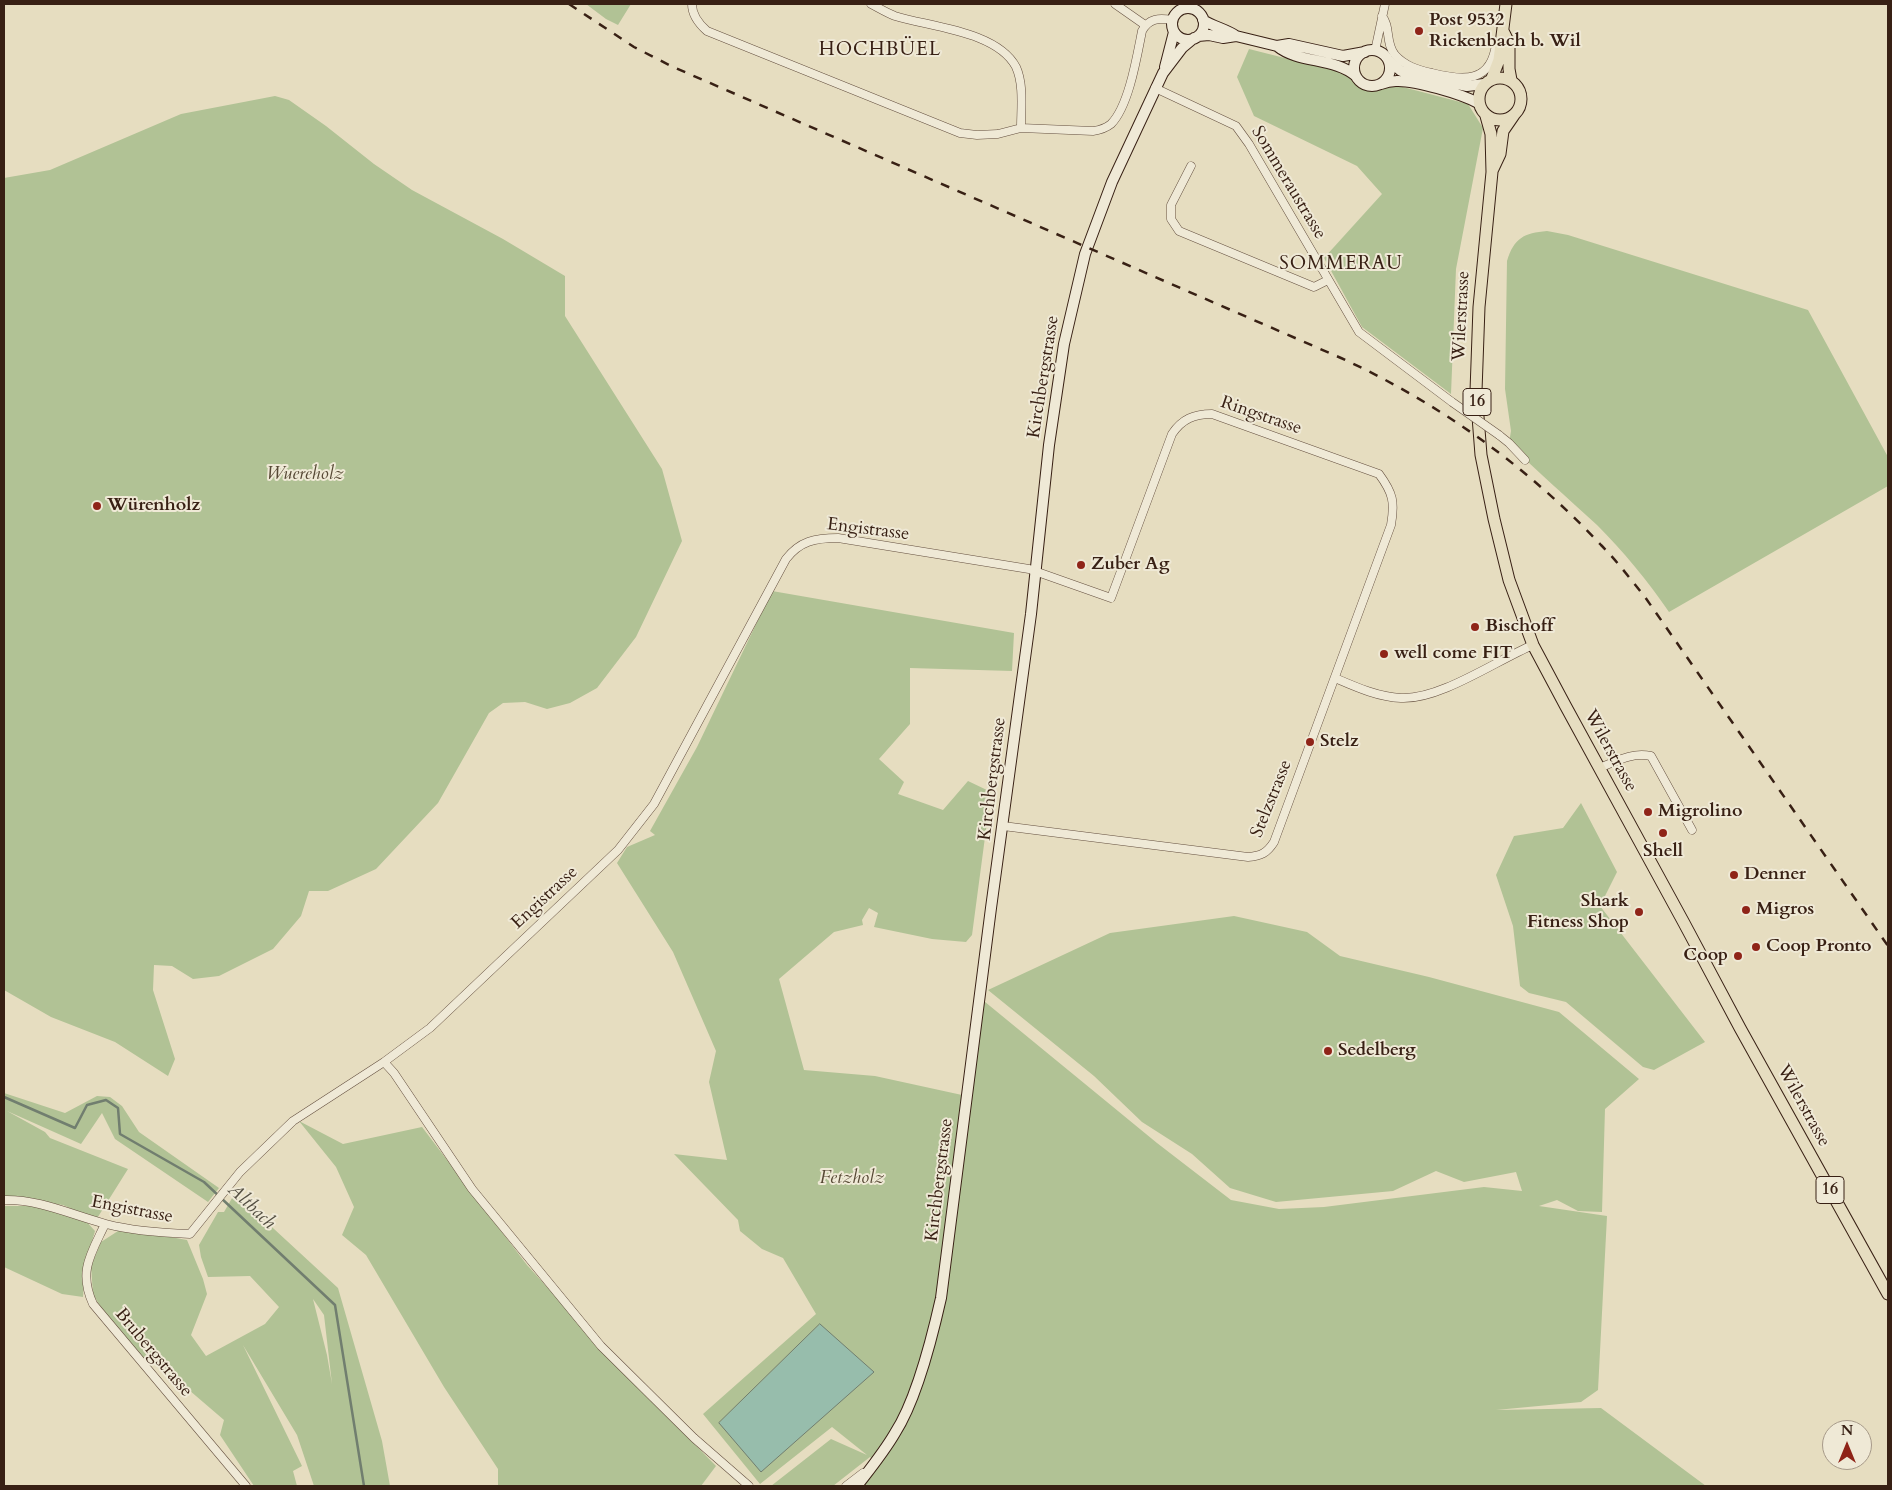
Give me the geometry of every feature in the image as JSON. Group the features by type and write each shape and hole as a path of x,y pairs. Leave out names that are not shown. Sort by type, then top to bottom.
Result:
{"main road":[{"path":"1503,31 1509,42 1509,69 1512,80 1520,91 1521,97 1518,110 1514,115 1500,120 1486,116 1478,103 1478,96 1499,60 1506,4"},
{"path":"1236,36 1223,38 1209,35 1185,39 1174,32 1177,12 1194,7 1203,20 1211,25 1226,29 1236,36 1277,46 1289,44 1343,56 1370,51 1385,56 1388,61 1401,71 1468,86 1506,78 1512,80"},
{"path":"1196,37 1203,28 1203,20"},
{"name":"Kirchbergstrasse","path":"1163,73 1174,32"},
{"name":"Kirchbergstrasse","path":"857,1486 896,1432 908,1408 927,1352 941,1298 979,996 1036,572 1049,445 1058,377 1071,311 1085,254 1100,210 1155,88 1163,73 1182,48 1196,37"},
{"path":"1277,46 1286,53 1348,68 1365,85 1370,86 1390,81 1406,82 1454,93 1478,103"},
{"path":"1356,76 1356,61 1370,51"},
{"path":"1380,84 1385,81 1390,73 1388,61"},
{"name":"Wilerstrasse","path":"1492,172 1500,154 1503,132 1514,115"},
{"name":"Wilerstrasse","path":"1486,116 1491,134 1492,172 1479,307 1476,391 1481,455 1495,527 1509,580 1533,645 1740,1028 1888,1294"}],"street":[{"path":"692,4 691,8 698,23 707,31 960,133 977,135 998,134 1021,128 1093,131 1101,130 1110,125 1115,118 1129,85 1145,25 1177,12"},
{"path":"871,4 893,16 985,40 1006,54 1015,66 1020,80 1021,128"},
{"path":"1115,4 1145,25"},
{"path":"1370,51 1385,4"},
{"path":"1382,16 1388,23 1389,43 1394,54 1416,69 1451,78 1471,78 1485,70 1495,51 1496,41 1503,31"},
{"name":"Sommeraustrasse","path":"1155,88 1236,126 1249,144 1359,332 1499,435 1525,460"},
{"path":"1191,166 1172,205 1171,219 1179,231 1314,287 1328,280"},
{"name":"Ringstrasse","path":"1036,572 1111,598 1172,434 1179,424 1198,414 1212,414 1360,466 1379,474 1392,494 1394,509 1391,525 1335,678"},
{"name":"Engistrasse","path":"4,1200 26,1202 70,1212 105,1224 163,1233 190,1234 240,1172 293,1121 384,1062 430,1028 618,850 654,804 786,559 793,550 805,541 819,538 838,538 1036,572"},
{"path":"1335,678 1385,696 1403,698 1420,696 1432,693 1475,674 1533,645"},
{"name":"Stelzstrasse","path":"1003,826 1248,857 1258,856 1268,851 1274,842 1335,678"},
{"path":"1599,768 1631,756 1642,754 1651,756 1692,830"},
{"path":"384,1062 394,1073 472,1189 601,1346 694,1438 750,1486"},
{"name":"Brubergstrasse","path":"105,1224 93,1250 85,1276 87,1290 93,1304 246,1486"},
{"path":"846,1486 871,1468"}],"green space":[{"path":"586,4 631,4 618,25 606,19"},
{"path":"1249,49 1344,73 1367,90 1399,86 1468,104 1483,128 1456,269 1451,394 1362,327 1324,258 1382,194 1357,166 1254,116 1237,77"},
{"name":"Wuereholz","path":"275,96 289,100 412,190 503,239 565,276 565,316 662,469 682,541 636,637 597,688 570,703 547,709 525,702 503,703 489,713 438,803 376,869 328,891 309,891 301,916 273,949 219,976 193,979 172,966 154,965 153,990 175,1059 168,1076 115,1042 51,1017 4,990 4,178 50,170 181,114"},
{"path":"1547,231 1568,235 1808,310 1888,457 1888,486 1669,612 1644,578 1607,535 1509,443 1511,431 1505,389 1507,261 1513,247 1521,238 1532,233"},
{"name":"Fetzholz","path":"772,591 1014,633 1012,671 910,668 910,724 879,759 904,782 898,794 943,810 968,781 991,792 972,935 966,942 932,939 874,927 878,913 869,908 862,920 863,925 834,932 779,979 804,1070 875,1076 962,1095 979,997 1157,1143 1231,1200 1279,1209 1324,1207 1484,1187 1522,1191 1516,1172 1464,1182 1436,1171 1393,1191 1276,1202 1230,1188 1192,1154 1142,1122 1094,1076 988,990 1110,933 1234,916 1307,932 1340,956 1429,977 1559,1012 1639,1079 1605,1109 1602,1212 1578,1211 1557,1200 1539,1206 1607,1216 1598,1390 1581,1402 1496,1410 1601,1408 1706,1486 864,1486 879,1465 870,1457 833,1486 771,1486 831,1439 867,1455 832,1427 760,1484 703,1414 816,1314 783,1258 762,1249 740,1231 738,1220 674,1154 727,1160 709,1082 716,1051 673,952 617,863 627,847 655,835 650,831 697,747"},
{"path":"1581,803 1617,872 1600,906 1705,1042 1654,1070 1643,1067 1566,1002 1529,993 1520,986 1513,926 1496,875 1514,836 1563,828"},
{"path":"4,1093 65,1113 97,1096 110,1097 122,1106 139,1132 219,1188 208,1202 115,1139 102,1113 81,1144 7,1111 45,1132 50,1138 128,1169 96,1220 63,1205 4,1198"},
{"path":"299,1121 343,1144 422,1127 527,1265 625,1373 716,1466 701,1486 498,1486 498,1469 444,1387 366,1255 342,1235 354,1207 336,1167"},
{"path":"235,1193 338,1288 382,1441 390,1486 314,1486 297,1435 243,1345 302,1466 293,1471 297,1486 254,1486 220,1435 224,1420 154,1360 146,1363 111,1326 93,1294 91,1266 101,1242 118,1231 148,1233 187,1240 207,1294 191,1335 206,1356 265,1324 279,1307 250,1276 208,1277 199,1245 218,1212 224,1212","holes":["313,1299 324,1315 332,1384"]},
{"path":"4,1206 34,1206 85,1220 95,1231 85,1266 83,1297 62,1294 4,1267"}],"shaded area":[{"path":"820,1324 874,1372 761,1472 719,1423"}],"waterway":[{"name":"Altbach","path":"4,1097 75,1128 87,1105 106,1100 118,1108 120,1134 204,1182 335,1305 364,1486"}],"railway":[{"path":"569,4 634,47 671,66 1341,358 1413,395 1480,439 1543,489 1573,516 1613,557 1645,597 1888,946"}],"place":[{"name":"Post 9532 Rickenbach b. Wil","path":"1419,31"},
{"name":"Würenholz","path":"97,506"},
{"name":"Zuber Ag","path":"1081,565"},
{"name":"Bischoff","path":"1475,627"},
{"name":"well come FIT","path":"1384,654"},
{"name":"Stelz","path":"1310,742"},
{"name":"Migrolino","path":"1648,812"},
{"name":"Shell","path":"1663,833"},
{"name":"Denner","path":"1734,875"},
{"name":"Migros","path":"1746,910"},
{"name":"Shark Fitness Shop","path":"1639,912"},
{"name":"Coop Pronto","path":"1756,947"},
{"name":"Coop","path":"1738,956"},
{"name":"Sedelberg","path":"1328,1051"}],"district":[{"name":"HOCHBÜEL","path":"880,51"},
{"name":"SOMMERAU","path":"1341,265"}]}
